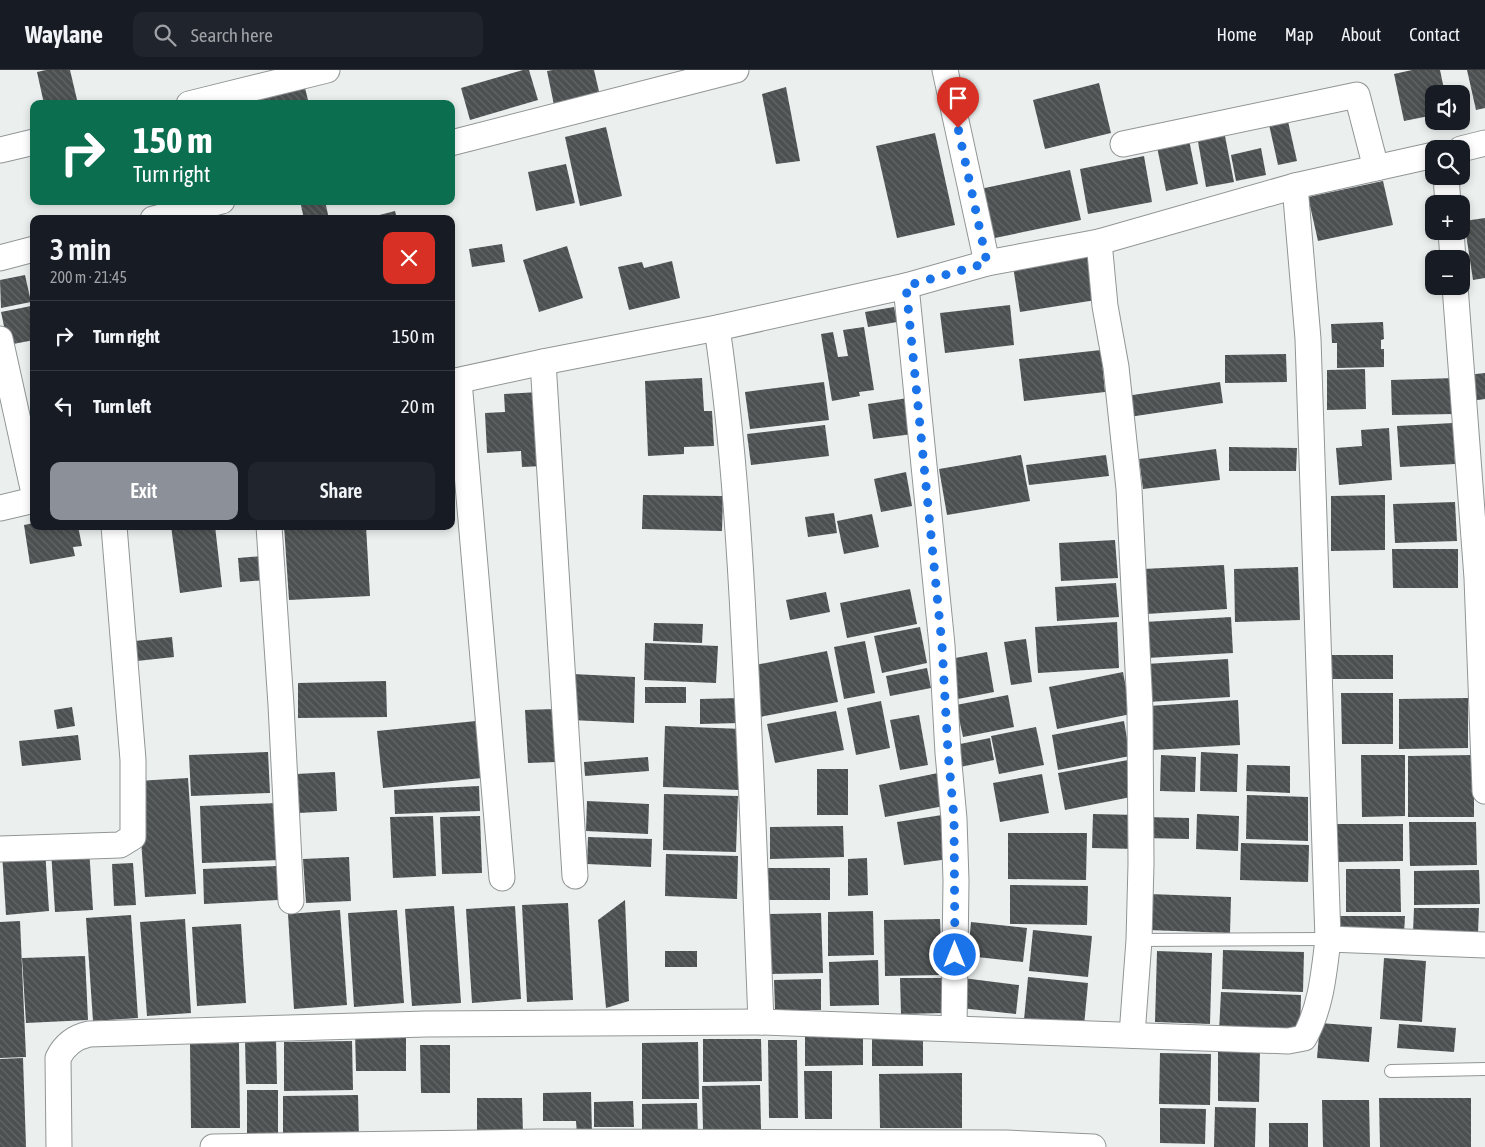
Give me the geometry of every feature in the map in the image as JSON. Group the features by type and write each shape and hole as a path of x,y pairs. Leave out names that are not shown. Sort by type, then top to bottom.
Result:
{"street":[{"path":"205,100 327,70"},
{"path":"455,142 736,70"},
{"path":"945,70 987,263"},
{"path":"1123,144 1357,95 1376,168"},
{"path":"0,150 30,143"},
{"path":"1470,147 1485,143"},
{"path":"502,878 455,382 543,362 717,328 906,286 987,263 1099,242 1295,186 1425,157"},
{"path":"60,1147 58,1058 62,1048 79,1036 84,1035 426,1024 761,1022 1288,1042 1304,1038 1311,1026 1318,1003 1328,939 1308,339 1295,186"},
{"path":"168,215 207,205"},
{"path":"1099,242 1105,306 1116,367 1129,489 1140,709 1141,864 1139,940 1132,1035"},
{"path":"0,258 30,250"},
{"path":"906,286 942,645 954,818 956,881 954,1028"},
{"path":"1456,295 1477,578 1485,791"},
{"path":"717,328 724,373 740,551 761,1022"},
{"path":"0,340 30,475"},
{"path":"543,362 575,876"},
{"path":"0,508 30,501"},
{"path":"0,849 120,845 133,837 133,760 114,530"},
{"path":"269,530 291,901"},
{"path":"1328,939 1485,945"},
{"path":"213,1147 1006,1143 1093,1147"}],"lane":[{"path":"1139,940 1328,939"},
{"path":"1392,1071 1485,1069"}],"building":[{"path":"70,70 77,100 43,100 37,72"},
{"path":"523,70 529,70 538,100 470,120 461,88"},
{"path":"594,70 601,100 555,110 547,71"},
{"path":"1412,70 1440,70 1443,85 1425,85 1425,117 1404,121 1394,74"},
{"path":"1467,70 1485,70 1485,108 1476,110"},
{"path":"303,80 308,100 248,100"},
{"path":"1099,83 1111,133 1045,149 1033,100"},
{"path":"786,87 800,161 776,164 762,94"},
{"path":"1287,117 1297,161 1278,165 1268,120"},
{"path":"606,127 622,196 580,206 565,137"},
{"path":"1224,131 1234,182 1206,187 1197,136"},
{"path":"935,133 955,225 897,238 876,146"},
{"path":"1188,135 1198,184 1166,191 1156,142"},
{"path":"1261,148 1266,175 1236,181 1231,155"},
{"path":"1144,156 1152,202 1088,214 1080,169"},
{"path":"566,164 575,203 536,211 528,172"},
{"path":"1070,170 1081,220 990,239 980,189"},
{"path":"1383,181 1393,225 1318,241 1308,197"},
{"path":"301,205 326,205 328,215 303,215"},
{"path":"395,211 396,215 380,215"},
{"path":"1485,218 1485,278 1473,280 1470,250 1468,250 1467,240 1470,240 1470,220"},
{"path":"502,244 505,262 472,267 469,249"},
{"path":"567,246 583,298 539,312 523,260"},
{"path":"1089,254 1096,300 1020,312 1013,266"},
{"path":"672,261 680,298 629,310 618,267 642,262 644,268"},
{"path":"25,275 30,302 1,308 0,280"},
{"path":"1010,305 1014,345 945,353 940,313"},
{"path":"30,306 30,341 8,345 1,312"},
{"path":"894,307 897,322 868,327 865,312"},
{"path":"1383,322 1384,339 1381,340 1381,349 1384,349 1384,367 1337,368 1337,343 1332,343 1331,324"},
{"path":"864,327 874,390 859,392 860,396 832,401 821,334 833,332 838,357 848,356 843,330"},
{"path":"1101,350 1105,392 1024,401 1019,359"},
{"path":"1286,354 1287,382 1225,383 1225,355"},
{"path":"1365,369 1366,409 1327,410 1327,370"},
{"path":"1485,373 1485,399 1471,401 1467,375"},
{"path":"702,378 704,411 712,411 714,446 684,447 684,454 648,456 645,381"},
{"path":"1455,378 1456,414 1392,415 1391,380"},
{"path":"824,382 829,420 750,429 745,392"},
{"path":"1220,382 1223,403 1129,417 1126,396"},
{"path":"539,392 543,466 522,467 521,451 487,453 485,413 505,412 504,394"},
{"path":"908,398 913,434 873,439 868,404"},
{"path":"1453,423 1455,464 1400,467 1397,426"},
{"path":"825,425 829,456 751,465 747,434"},
{"path":"1389,428 1392,480 1339,485 1336,448 1362,446 1361,430"},
{"path":"1229,447 1297,448 1296,471 1229,471"},
{"path":"1216,449 1220,480 1143,489 1139,459"},
{"path":"1021,455 1030,501 947,515 939,469"},
{"path":"1106,455 1109,476 1029,485 1026,465"},
{"path":"906,472 912,506 881,512 874,479"},
{"path":"643,495 723,496 722,531 642,529"},
{"path":"1385,495 1385,550 1331,551 1331,496"},
{"path":"1455,502 1457,541 1395,543 1393,504"},
{"path":"834,513 837,533 808,537 805,517"},
{"path":"872,514 879,547 844,554 837,521"},
{"path":"30,524 30,530 79,530 82,546 73,547 75,556 30,564 24,525"},
{"path":"172,530 215,530 222,587 180,593"},
{"path":"284,530 366,530 370,596 289,600"},
{"path":"1115,540 1118,578 1061,581 1059,543"},
{"path":"1392,549 1458,549 1458,588 1393,588"},
{"path":"264,556 266,580 240,582 238,558"},
{"path":"1224,565 1227,609 1146,614 1143,569"},
{"path":"1298,567 1300,620 1235,622 1234,569"},
{"path":"1116,583 1119,617 1057,621 1055,587"},
{"path":"910,589 917,624 847,638 840,603"},
{"path":"826,592 830,612 790,620 786,600"},
{"path":"1231,617 1233,653 1147,658 1144,622"},
{"path":"1117,622 1119,668 1038,673 1035,627"},
{"path":"654,623 703,624 702,643 653,641"},
{"path":"920,627 927,663 882,673 874,636"},
{"path":"172,637 174,657 137,661 135,641"},
{"path":"1026,639 1032,682 1011,685 1004,642"},
{"path":"865,641 875,693 844,699 834,647"},
{"path":"645,643 718,646 716,683 644,680"},
{"path":"827,651 838,702 760,717 750,666"},
{"path":"987,652 994,692 958,699 950,659"},
{"path":"1329,655 1393,655 1393,679 1329,679"},
{"path":"1228,659 1230,697 1148,702 1146,664"},
{"path":"927,668 931,688 890,696 886,676"},
{"path":"1123,672 1131,714 1057,729 1049,687"},
{"path":"572,674 635,677 634,723 571,720"},
{"path":"386,681 387,717 298,718 298,683"},
{"path":"645,687 686,687 686,703 645,703"},
{"path":"1341,693 1393,693 1393,744 1342,744"},
{"path":"1008,695 1014,727 963,737 956,705"},
{"path":"739,698 740,723 700,724 700,699"},
{"path":"1468,698 1468,748 1399,749 1399,699"},
{"path":"1238,700 1240,745 1152,750 1149,706"},
{"path":"881,701 890,748 856,755 847,708"},
{"path":"72,707 75,726 57,729 54,710"},
{"path":"554,709 556,762 528,763 525,710"},
{"path":"836,711 844,750 775,763 767,724"},
{"path":"919,715 928,765 900,770 890,720"},
{"path":"476,721 482,778 383,788 377,731"},
{"path":"1124,721 1130,756 1058,770 1052,735"},
{"path":"665,726 743,729 740,790 663,787"},
{"path":"1036,727 1044,765 999,774 991,736"},
{"path":"78,735 81,760 22,766 19,741"},
{"path":"990,738 994,760 960,767 955,745"},
{"path":"268,752 270,793 191,796 189,755"},
{"path":"1201,752 1238,754 1237,792 1200,791"},
{"path":"1161,755 1196,757 1195,792 1160,791"},
{"path":"1361,755 1405,755 1405,816 1362,817"},
{"path":"1474,755 1474,817 1408,817 1408,756"},
{"path":"648,757 649,771 585,776 584,762"},
{"path":"1128,760 1136,796 1065,810 1058,773"},
{"path":"1247,765 1290,766 1290,793 1246,791"},
{"path":"817,769 848,769 848,815 817,815"},
{"path":"335,772 337,811 298,813 296,774"},
{"path":"938,773 944,806 885,817 879,785"},
{"path":"1042,774 1049,813 1000,822 993,783"},
{"path":"188,778 196,894 145,897 137,781"},
{"path":"479,786 480,811 395,814 394,790"},
{"path":"664,794 738,796 736,852 663,850"},
{"path":"1247,795 1308,797 1308,841 1246,839"},
{"path":"587,801 649,804 648,834 586,831"},
{"path":"278,803 280,860 202,863 200,806"},
{"path":"1093,814 1137,815 1136,849 1092,848"},
{"path":"1197,814 1239,816 1238,851 1196,849"},
{"path":"942,815 949,859 904,865 897,822"},
{"path":"433,816 436,876 393,878 390,817"},
{"path":"480,816 482,873 442,874 440,817"},
{"path":"1144,817 1189,818 1189,839 1144,838"},
{"path":"1409,822 1476,822 1477,865 1410,866"},
{"path":"1336,824 1403,824 1403,861 1337,862"},
{"path":"843,826 844,857 770,859 770,827"},
{"path":"1008,833 1087,833 1086,880 1008,879"},
{"path":"588,837 652,839 651,867 587,864"},
{"path":"1241,843 1309,845 1308,882 1240,880"},
{"path":"89,848 93,910 55,912 51,851"},
{"path":"45,850 49,911 6,915 2,853"},
{"path":"666,854 738,856 737,899 665,896"},
{"path":"349,857 351,901 306,903 303,859"},
{"path":"867,858 868,895 848,896 848,859"},
{"path":"133,863 136,905 114,906 112,864"},
{"path":"277,866 278,900 204,904 203,869"},
{"path":"765,868 830,868 830,900 765,900"},
{"path":"1346,869 1400,869 1401,912 1346,912"},
{"path":"1479,870 1480,904 1414,905 1414,871"},
{"path":"1010,885 1088,886 1087,925 1010,924"},
{"path":"1149,894 1231,897 1230,933 1148,930"},
{"path":"625,900 629,1001 606,1008 598,920"},
{"path":"568,903 573,1000 527,1002 522,905"},
{"path":"454,906 461,1003 412,1006 405,909"},
{"path":"515,906 521,999 472,1003 466,909"},
{"path":"1414,908 1479,908 1478,933 1413,932"},
{"path":"340,910 347,1005 294,1009 288,914"},
{"path":"397,910 404,1003 354,1007 348,913"},
{"path":"873,911 874,955 828,956 828,912"},
{"path":"821,913 823,973 770,974 769,914"},
{"path":"131,915 138,1018 93,1021 86,918"},
{"path":"1339,916 1405,916 1404,934 1342,933"},
{"path":"185,919 191,1013 147,1016 140,922"},
{"path":"940,919 941,943 932,944 933,954 941,954 941,975 885,976 884,920"},
{"path":"20,921 26,1057 0,1058 0,922"},
{"path":"971,922 1027,928 1023,962 968,956"},
{"path":"241,924 246,1003 197,1006 192,927"},
{"path":"1033,930 1092,936 1088,977 1029,971"},
{"path":"1223,950 1304,952 1303,992 1222,989"},
{"path":"665,951 697,951 697,967 665,967"},
{"path":"1157,951 1212,953 1210,1024 1155,1022"},
{"path":"85,956 88,1020 26,1023 22,958"},
{"path":"1384,958 1426,961 1422,1022 1380,1019"},
{"path":"878,960 879,1005 830,1006 829,962"},
{"path":"1028,977 1088,983 1084,1026 1024,1020"},
{"path":"900,978 947,978 947,1013 901,1014"},
{"path":"963,978 1019,985 1016,1014 960,1008"},
{"path":"821,979 821,1010 775,1010 774,980"},
{"path":"1221,992 1301,995 1300,1034 1219,1032"},
{"path":"1320,1023 1372,1027 1369,1062 1317,1058"},
{"path":"1399,1024 1456,1028 1454,1052 1397,1048"},
{"path":"355,1032 406,1032 406,1071 356,1071"},
{"path":"863,1033 863,1065 805,1066 805,1034"},
{"path":"923,1034 923,1066 872,1066 872,1035"},
{"path":"245,1039 276,1039 277,1084 246,1084"},
{"path":"703,1039 761,1039 762,1081 703,1082"},
{"path":"768,1040 797,1040 798,1118 769,1118"},
{"path":"352,1041 353,1090 284,1091 284,1042"},
{"path":"698,1042 699,1099 642,1099 642,1043"},
{"path":"239,1043 240,1128 191,1128 190,1044"},
{"path":"420,1045 450,1045 450,1093 421,1093"},
{"path":"1218,1047 1260,1048 1259,1102 1218,1101"},
{"path":"1160,1053 1211,1054 1210,1105 1159,1104"},
{"path":"23,1058 26,1147 0,1147 0,1059"},
{"path":"804,1071 832,1071 832,1119 805,1119"},
{"path":"962,1073 962,1128 880,1128 879,1074"},
{"path":"760,1085 761,1129 703,1129 702,1086"},
{"path":"247,1090 278,1090 278,1134 247,1134"},
{"path":"591,1092 592,1135 577,1135 576,1121 543,1121 543,1093"},
{"path":"358,1095 359,1142 283,1143 283,1096"},
{"path":"477,1098 522,1098 523,1134 477,1134"},
{"path":"1379,1098 1471,1098 1471,1147 1380,1147"},
{"path":"1322,1100 1369,1100 1370,1147 1323,1147"},
{"path":"633,1101 634,1127 594,1127 594,1102"},
{"path":"697,1103 698,1136 642,1137 642,1104"},
{"path":"1215,1107 1256,1108 1255,1147 1214,1147"},
{"path":"1160,1108 1206,1109 1205,1144 1160,1143"},
{"path":"1269,1123 1308,1123 1308,1147 1269,1147"}],"route":[{"path":"955,955 956,881 954,818 942,645 906,286 987,263 958,128"}]}
